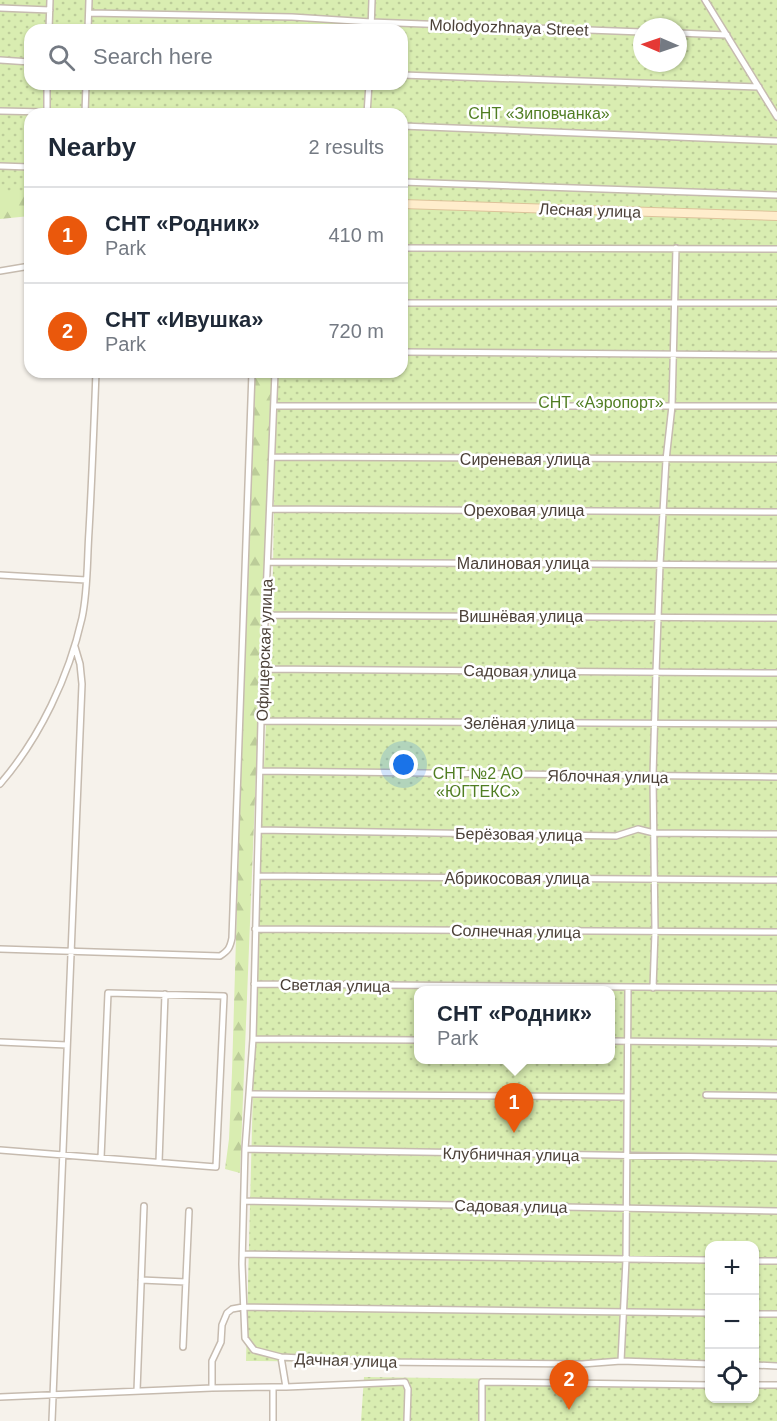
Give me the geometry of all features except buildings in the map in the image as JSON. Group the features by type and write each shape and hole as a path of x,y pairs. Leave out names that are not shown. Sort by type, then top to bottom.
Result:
{"street":[{"path":"49,24 50,0"},
{"path":"88,24 89,0"},
{"path":"371,22 372,0"},
{"path":"705,0 777,117"},
{"path":"0,8 50,10"},
{"name":"Molodyozhnaya Street","path":"89,13 292,17 633,32"},
{"path":"687,33 727,35"},
{"path":"0,60 24,62"},
{"path":"408,75 759,87"},
{"path":"47,90 47,108"},
{"path":"85,108 86,90"},
{"path":"368,108 369,90"},
{"path":"0,111 24,112"},
{"path":"408,126 777,141"},
{"path":"0,166 24,167"},
{"path":"408,182 777,195"},
{"name":"Лесная улица","path":"408,204 777,216"},
{"path":"408,248 777,249"},
{"path":"653,988 655,932 653,776 656,672 666,460 672,406 676,248"},
{"path":"0,271 24,267"},
{"path":"408,303 777,303"},
{"path":"408,352 777,354"},
{"path":"0,784 25,750 48,710 75,647 83,615 96,378"},
{"path":"0,949 220,956 227,952 232,938 252,378"},
{"name":"Офицерская улица","path":"254,984 261,721 275,378"},
{"path":"274,406 777,406"},
{"name":"Сиреневая улица","path":"273,457 777,459"},
{"name":"Ореховая улица","path":"270,509 777,512"},
{"name":"Малиновая улица","path":"268,562 777,565"},
{"path":"0,575 86,580"},
{"name":"Вишнёвая улица","path":"266,615 777,618"},
{"path":"52,1421 51,1394 82,684 75,647"},
{"name":"Садовая улица","path":"263,669 777,673"},
{"name":"Зелёная улица","path":"261,721 777,724"},
{"name":"Яблочная улица","path":"260,771 777,777"},
{"name":"Берёзовая улица","path":"259,830 616,836 638,829 654,833 777,834"},
{"name":"Абрикосовая улица","path":"257,876 777,880"},
{"name":"Солнечная улица","path":"255,929 777,932"},
{"name":"Светлая улица","path":"254,984 441,986"},
{"name":"Дачная улица","path":"254,984 253,1039 245,1149 243,1254 245,1338 254,1350 281,1357 403,1362 582,1364 621,1361 705,1364"},
{"name":"Светлая улица","path":"615,988 777,988"},
{"path":"621,1361 626,1260 628,988"},
{"path":"0,1150 61,1156 216,1167 224,996 108,993 101,1158"},
{"path":"159,1162 165,994"},
{"path":"253,1039 414,1040"},
{"path":"615,1041 777,1043"},
{"path":"0,1042 67,1045"},
{"path":"250,1094 626,1097"},
{"path":"706,1095 777,1096"},
{"name":"Клубничная улица","path":"245,1149 777,1158"},
{"name":"Садовая улица","path":"244,1202 777,1211"},
{"path":"137,1391 144,1206"},
{"path":"183,1347 189,1211"},
{"path":"243,1254 705,1260"},
{"path":"759,1261 777,1261"},
{"path":"141,1280 186,1282"},
{"path":"212,1388 212,1361 221,1342 222,1325 227,1313 232,1309 243,1307 705,1313"},
{"path":"759,1314 777,1314"},
{"path":"281,1357 286,1387"},
{"path":"759,1365 777,1366"},
{"path":"0,1397 405,1382 408,1389 407,1421"},
{"path":"482,1421 482,1382 705,1384"},
{"path":"759,1385 777,1386"},
{"path":"273,1387 273,1421"}],"green space":[{"path":"0,0 777,0 777,1365 759,1365 759,1241 705,1241 705,1365 246,1361 254,984 273,571 276,378 408,378 408,108 24,108 24,202 0,200"},
{"path":"0,191 24,193 24,217 0,219"},
{"path":"253,378 272,378 240,1173 225,1169 229,1139"},
{"path":"364,1377 705,1382 705,1403 759,1403 759,1383 777,1384 777,1421 361,1421"}],"place":[{"name":"СНТ «Родник»","path":"514,1133"},
{"name":"СНТ «Ивушка»","path":"569,1410"}],"park label":[{"name":"СНТ «Зиповчанка»","path":"539,113"},
{"name":"СНТ «Аэропорт»","path":"601,402"},
{"name":"СНТ №2 АО «ЮГТЕКС»","path":"478,782"}]}
